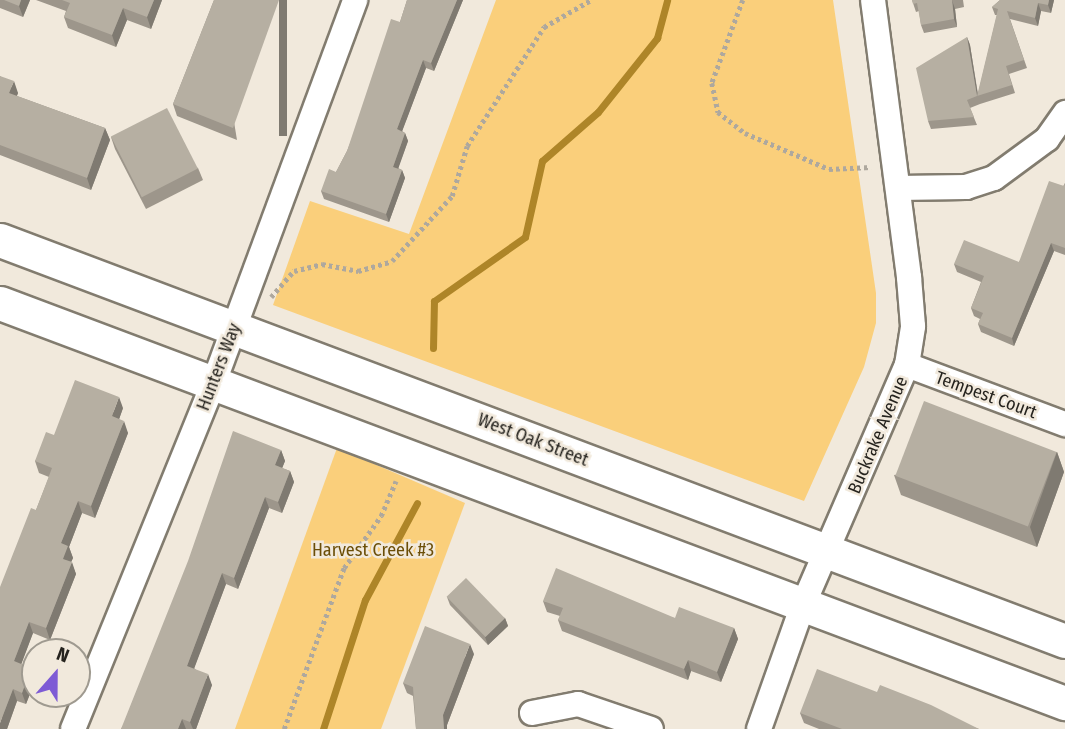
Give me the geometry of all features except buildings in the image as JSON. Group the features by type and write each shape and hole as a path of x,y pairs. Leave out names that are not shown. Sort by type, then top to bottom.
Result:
{"main road":[{"name":"West Oak Street","path":"0,240 1065,641"},
{"path":"0,303 1065,703"}],"street":[{"name":"Hunters Way","path":"73,729 214,382 355,0"},
{"name":"Buckrake Avenue","path":"759,729 803,605 829,551 907,365 913,326 873,0"},
{"path":"896,176 966,187 994,178 1047,139 1065,113"},
{"name":"Tempest Court","path":"907,365 1065,424"},
{"path":"532,713 578,704 651,729"}],"path":[{"path":"263,305 294,271 322,264 358,271 392,261 452,196 467,146 544,27 591,0"},
{"path":"743,0 712,83 718,112 745,133 829,169 896,176"},
{"path":"284,729 344,568 381,516 398,482 385,477"}],"green space":[{"path":"496,0 833,0 876,293 876,323 864,367 804,501 273,305 310,201 409,234"},
{"name":"Harvest Creek #3","path":"337,448 465,503 381,729 235,729"}],"waterway":[{"path":"433,348 434,301 525,237 542,161 598,112 657,38 667,0"},
{"path":"323,729 365,600 417,503"}]}
